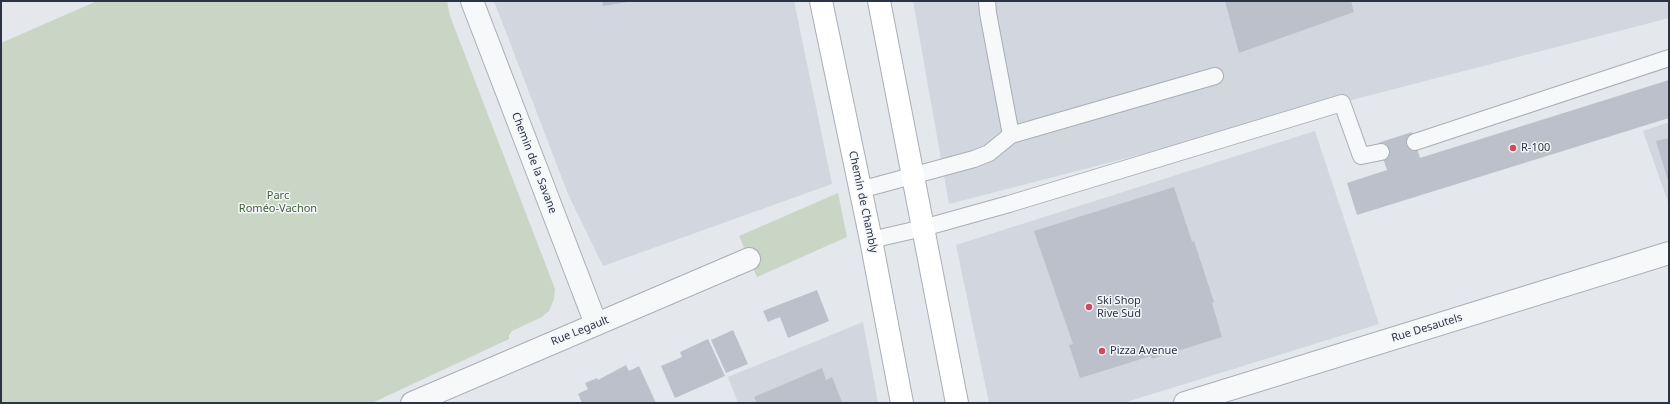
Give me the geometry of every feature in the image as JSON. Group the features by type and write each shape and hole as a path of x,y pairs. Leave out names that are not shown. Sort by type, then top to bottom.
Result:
{"main road":[{"name":"Chemin de Chambly","path":"822,1 871,240 902,403"},
{"path":"879,1 957,403"}],"street":[{"name":"Chemin de la Savane","path":"472,1 596,324"},
{"name":"Rue Desautels","path":"1185,403 1669,253"},
{"name":"Rue Legault","path":"412,403 749,259"}],"lane":[{"path":"987,1 1011,135"},
{"path":"1415,142 1669,58"},
{"path":"860,190 974,160 989,153 1011,135 1215,76"},
{"path":"871,240 923,228 1342,103 1361,156 1381,152"}],"shaded area":[{"path":"494,1 794,1 832,184 603,266 568,194"},
{"path":"913,1 1669,1 1669,18 949,204"},
{"path":"1669,122 1669,205 1643,131"},
{"path":"1315,131 1379,324 1123,403 989,403 956,245"},
{"path":"863,322 878,403 738,403 728,377"}],"green space":[{"name":"Parc Roméo-Vachon","path":"97,1 447,1 450,16 555,289 554,299 549,311 542,317 512,331 509,335 509,339 372,403 1,403 1,43"},
{"path":"838,193 847,237 757,277 739,236"}],"building":[{"path":"602,1 628,1 628,2 603,6"},
{"path":"1225,1 1351,1 1354,12 1239,53"},
{"name":"R-100","path":"1669,80 1669,118 1357,215 1347,183 1387,170 1378,143 1412,132 1420,158"},
{"path":"1669,138 1669,184 1656,141"},
{"path":"1174,187 1214,302 1212,303 1222,337 1152,359 1151,356 1080,378 1069,345 1073,344 1034,231"},
{"path":"817,290 829,321 788,338 780,317 768,322 763,311"},
{"path":"733,330 748,364 726,373 711,340"},
{"path":"708,339 725,376 675,398 661,366 682,357 680,352"},
{"path":"626,365 629,371 639,366 656,403 582,403 578,394 588,389 585,383 597,378 598,380"},
{"path":"822,368 826,380 832,377 842,402 757,403 754,397"}],"place":[{"name":"R-100","path":"1513,148"},
{"name":"Ski Shop Rive Sud","path":"1089,307"},
{"name":"Pizza Avenue","path":"1102,351"}]}
